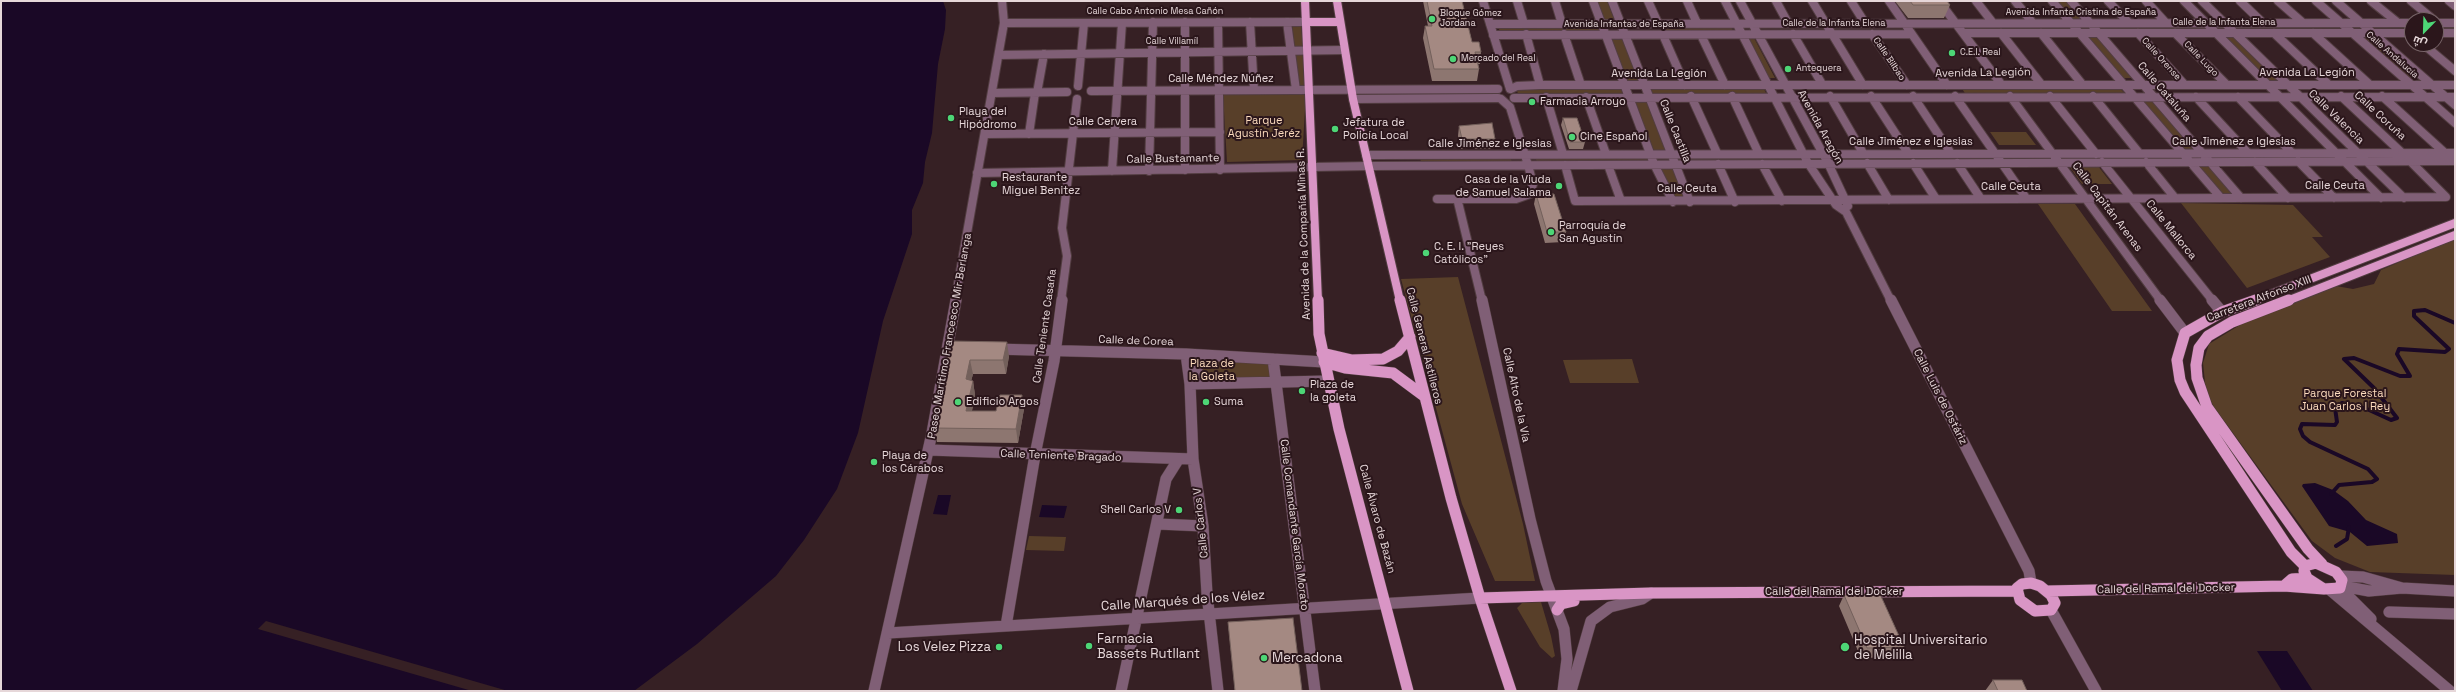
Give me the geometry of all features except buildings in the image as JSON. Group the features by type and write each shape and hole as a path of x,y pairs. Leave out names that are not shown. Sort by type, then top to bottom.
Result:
{"main road":[{"name":"Avenida de la Compañía Minas R.","path":"1305,1 1311,89 1319,334 1323,358"},
{"name":"Calle General Astilleros","path":"1338,1 1344,50 1352,94 1424,396 1480,598 1511,691"},
{"path":"1306,22 1340,22"},
{"name":"Carretera Alfonso XIII","path":"2185,333 2203,321 2222,312 2363,260 2455,223"},
{"name":"Carretera Alfonso XIII","path":"2335,586 2322,564 2308,549 2207,407 2197,378 2196,365 2199,348 2208,336 2232,322 2455,235"},
{"path":"2185,333 2177,360 2180,380 2185,392 2291,552 2305,566 2307,578 2335,586"},
{"path":"1323,358 1352,360 1383,359 1398,352 1410,338"},
{"path":"1323,358 1345,368 1393,373 1424,396"},
{"name":"Calle Álvaro de Bazán","path":"1323,358 1339,429 1387,604 1408,691"},
{"path":"2305,566 2311,563 2322,564"},
{"name":"Calle del Ramal del Docker","path":"2284,586 2292,579 2307,578"},
{"path":"2031,583 2048,591 2055,603 2051,610 2041,612 2029,608 2020,600 2016,592 2022,584 2031,583"},
{"name":"Calle del Ramal del Docker","path":"2048,591 2335,586"},
{"name":"Calle del Ramal del Docker","path":"1480,598 1651,593 2016,592"},
{"name":"Calle del Ramal del Docker","path":"1557,610 1560,604 1569,601 1629,599 1651,593"}],"street":[{"name":"Paseo Marítimo Francesco Mir Berlanga","path":"874,691 951,347 977,173 986,134 1004,23 1002,1"},
{"path":"1437,199 1524,198 1533,190 1512,101 1516,94 1510,89 1505,78 1483,1"},
{"path":"1517,1 1524,24"},
{"path":"1555,1 1562,24"},
{"path":"1593,1 1654,164 1673,202"},
{"name":"Calle Castilla","path":"1612,1 1677,164 1690,202"},
{"path":"1648,1 1658,23"},
{"path":"1687,1 1697,23"},
{"path":"1725,1 1808,163"},
{"name":"Avenida Aragón","path":"1740,1 1750,23 1828,163 1846,206"},
{"path":"1776,1 1788,23"},
{"path":"1812,1 1863,85"},
{"path":"1851,1 1865,23"},
{"path":"1889,1 1947,85"},
{"path":"1939,1 2001,84"},
{"path":"1976,1 1994,23"},
{"path":"2015,1 2032,22"},
{"path":"2052,1 2221,198"},
{"name":"Calle Cataluña","path":"2071,1 2241,198"},
{"path":"2108,1 2128,23"},
{"path":"2146,1 2166,22"},
{"path":"2184,1 2381,198"},
{"name":"Calle Valencia","path":"2202,1 2404,198"},
{"path":"2240,1 2262,22"},
{"path":"2278,1 2302,22"},
{"name":"Calle Andalucía","path":"2316,1 2455,123"},
{"name":"Calle Andalucía","path":"2336,1 2455,105"},
{"path":"2371,1 2397,22"},
{"path":"2411,1 2424,12"},
{"path":"2449,1 2455,6"},
{"path":"1149,171 1153,22"},
{"path":"1184,170 1186,22"},
{"path":"1218,22 1220,52 1220,170"},
{"path":"1250,22 1254,90"},
{"path":"1287,22 1296,90"},
{"name":"Calle Cabo Antonio Mesa Cañón","path":"1004,23 1306,22"},
{"name":"Avenida Infanta Cristina de España","path":"1750,23 2404,22"},
{"path":"2444,22 2455,23"},
{"path":"1078,86 1084,23"},
{"path":"1112,171 1122,23"},
{"name":"Avenida Infantas de España","path":"1490,24 1750,23"},
{"name":"Calle de la Infanta Elena","path":"1964,33 2404,34"},
{"path":"2001,33 2041,84"},
{"path":"2041,33 2082,84"},
{"name":"Calle Lugo","path":"2175,33 2226,84"},
{"path":"2274,33 2328,84"},
{"path":"2313,33 2369,84"},
{"name":"Avenida Infantas de España","path":"1492,34 1756,34"},
{"path":"1526,34 1540,85"},
{"path":"1564,34 1581,85"},
{"name":"Calle de la Infanta Elena","path":"1756,34 1912,34"},
{"path":"1793,34 1822,84"},
{"name":"Calle Bilbao","path":"1872,34 1907,85"},
{"name":"Calle Orense","path":"2138,34 2184,84"},
{"path":"2444,34 2454,35"},
{"path":"1663,35 1685,85"},
{"path":"1701,35 1725,85"},
{"name":"Calle Villamíl","path":"999,55 1344,50"},
{"path":"2432,52 2455,71"},
{"path":"1029,134 1044,54"},
{"path":"1499,99 1494,92 1499,88 1505,78"},
{"name":"Avenida La Legión","path":"1499,88 1510,89 1517,86 1540,85 1822,84 2455,85"},
{"path":"992,93 1067,92 1072,87 1078,86 1087,87 1091,91 1087,97 1077,99 1069,96 1067,92"},
{"path":"1352,94 1406,88 1499,88"},
{"path":"1406,88 1408,98"},
{"name":"Calle Méndez Núñez","path":"1091,91 1311,89 1352,94"},
{"path":"1352,94 1408,98 1499,99 1512,101"},
{"name":"Avenida La Legión","path":"1512,101 1546,97 1649,96 2455,97"},
{"path":"1690,96 1717,153"},
{"path":"1732,96 1759,154"},
{"path":"1830,96 1863,153"},
{"path":"1871,96 1908,153"},
{"path":"1913,96 1950,152"},
{"path":"1955,96 2026,198"},
{"name":"Calle Capitán Arenas","path":"2010,96 2185,333"},
{"path":"2050,96 2096,154"},
{"path":"2093,96 2139,153"},
{"name":"Calle Coruña","path":"2341,96 2402,153"},
{"path":"2382,96 2445,153"},
{"path":"1546,97 1563,154"},
{"path":"1586,97 1606,154"},
{"path":"2196,97 2248,153"},
{"path":"2238,97 2292,153"},
{"name":"Calle Teniente Casaña","path":"1006,626 1034,455 1055,351 1067,256 1062,228 1077,99"},
{"name":"Calle Cervera","path":"986,134 1220,132"},
{"name":"Calle Jiménez e Iglesias","path":"1366,155 1950,152 1995,154 2445,153 2454,159"},
{"name":"Calle Jiménez e Iglesias","path":"1369,166 2298,162 2454,159"},
{"name":"Calle Ceuta","path":"1846,206 1889,200 1936,199 2446,197 2410,161"},
{"name":"Calle Mallorca","path":"2102,162 2222,312"},
{"path":"2146,162 2175,198"},
{"path":"2255,162 2288,198"},
{"path":"2298,162 2334,198"},
{"name":"Calle Luis de Ostáriz","path":"1808,163 1834,201 1846,206 2029,571 2031,583"},
{"path":"1867,163 1889,200"},
{"path":"1913,163 1936,199"},
{"path":"1957,163 1981,199"},
{"path":"1718,164 1735,202"},
{"path":"1762,164 1782,201"},
{"name":"Calle Ceuta","path":"1565,165 1575,201 1834,201"},
{"path":"1608,165 1621,201"},
{"name":"Calle Bustamante","path":"977,173 1220,170 1369,166"},
{"name":"Calle Alto de la Vía","path":"1458,198 1492,341 1524,493 1552,596"},
{"name":"Calle de Corea","path":"986,348 1186,354 1273,359 1323,358"},
{"name":"Calle Carlos V","path":"1186,354 1193,384"},
{"name":"Calle Carlos V","path":"1197,355 1193,384 1193,459 1203,526 1209,614 1218,691"},
{"name":"Calle Comandante García Morato","path":"1273,359 1315,691"},
{"path":"1193,384 1328,381"},
{"name":"Calle Teniente Bragado","path":"929,450 1178,460 1193,459"},
{"path":"1121,691 1158,524 1166,479 1178,460"},
{"path":"1158,524 1203,526"},
{"path":"2335,586 2369,592 2402,588 2454,592"},
{"path":"2335,586 2352,610 2379,629 2450,691"},
{"name":"Calle del Ramal del Docker","path":"1571,691 1584,639 1591,621 1610,607 1642,599 1651,593"},
{"path":"1552,596 1564,629 1567,660 1563,691"},
{"name":"Calle Marqués de los Vélez","path":"888,633 1480,598"},
{"path":"2051,610 2096,691"},
{"path":"2389,612 2455,614"}],"green space":[{"path":"1596,1 1607,1 1615,21 1604,22"},
{"path":"2056,1 2067,1 2085,21 2073,21"},
{"path":"1292,24 1301,24 1303,48 1295,49"},
{"path":"1498,26 1598,26 1600,32 1500,32"},
{"path":"1731,26 1733,31 1667,31 1665,27"},
{"path":"2098,35 2135,78 2123,78 2087,36"},
{"path":"1610,36 1621,36 1640,82 1628,82"},
{"path":"1746,36 1753,36 1775,78 1768,78"},
{"path":"2223,36 2234,36 2280,82 2269,82"},
{"path":"2361,37 2372,37 2419,78 2408,78"},
{"path":"1295,53 1303,53 1305,85 1298,85"},
{"path":"1516,87 1621,87 1624,94 1518,94"},
{"path":"1650,87 1763,87 1766,93 1653,94"},
{"path":"1961,87 2119,87 2126,95 1966,95"},
{"name":"Parque Agustín Jeréz","path":"1306,93 1302,160 1227,162 1223,94"},
{"path":"1646,98 1667,150 1654,151 1634,99"},
{"path":"2139,100 2152,100 2196,151 2183,151"},
{"path":"1990,132 2026,132 2036,145 1999,145"},
{"path":"1646,156 1649,162 1537,162 1535,157"},
{"path":"1420,157 1510,157 1512,162 1421,163"},
{"path":"2195,164 2209,164 2237,197 2222,197"},
{"path":"2069,166 2098,166 2112,184 2082,184"},
{"path":"1660,169 1674,169 1685,197 1671,197"},
{"path":"2181,203 2293,205 2323,237 2312,237 2330,257 2247,288"},
{"path":"2038,204 2075,204 2152,311 2112,311"},
{"name":"Parque Forestal Juan Carlos I Rey","path":"2455,238 2455,575 2370,572 2335,558 2312,541 2214,407 2206,392 2203,363 2209,344 2243,323 2336,286 2353,289 2374,284 2381,270"},
{"path":"1458,277 1523,524 1535,581 1495,581 1462,504 1401,279"},
{"name":"Plaza de la Goleta","path":"1199,357 1272,360 1272,380 1200,382"},
{"path":"1632,359 1639,383 1570,383 1563,360"},
{"path":"1029,536 1066,537 1064,551 1026,550"},
{"path":"1541,602 1555,656 1552,658 1540,647 1517,608 1522,603"}],"shaded area":[{"path":"1,1 943,1 946,10 945,29 938,64 932,133 925,162 923,183 912,210 912,234 883,321 858,433 837,489 804,540 776,576 697,644 634,691 1,691"},
{"path":"2315,483 2333,490 2348,501 2366,520 2397,534 2398,543 2367,546 2350,532 2329,526 2302,486 2303,484"},
{"path":"938,495 951,495 947,515 933,514"},
{"path":"1042,505 1067,506 1064,518 1039,517"},
{"path":"2257,651 2287,651 2313,691 2282,691"}],"pier":[{"path":"266,621 508,691 472,691 258,629"}],"waterway":[{"path":"2331,494 2339,485 2372,482 2377,479 2368,469 2310,442 2303,436 2300,429 2302,424 2335,425 2337,422 2335,408 2342,403 2367,409 2391,420 2397,418 2374,388 2344,359 2354,358 2400,376 2410,376 2397,354 2399,349 2445,352 2449,349 2414,316 2414,311 2425,310 2455,323"},
{"path":"2336,546 2347,539 2349,527"}],"place":[{"name":"Bloque Gómez Jordana","path":"1432,19"},
{"name":"C.E.I. Real","path":"1952,53"},
{"name":"Mercado del Real","path":"1453,59"},
{"name":"Antequera","path":"1788,69"},
{"name":"Farmacia Arroyo","path":"1532,102"},
{"name":"Playa del Hipódromo","path":"951,118"},
{"name":"Jefatura de Policía Local","path":"1335,129"},
{"name":"Cine Español","path":"1572,137"},
{"name":"Restaurante Miguel Benitez","path":"994,184"},
{"name":"Casa de la Viuda de Samuel Salama","path":"1559,186"},
{"name":"Parroquía de San Agustín","path":"1551,232"},
{"name":"C. E. I. \"Reyes Católicos\"","path":"1426,253"},
{"name":"Plaza de la goleta","path":"1302,391"},
{"name":"Edificio Argos","path":"958,402"},
{"name":"Suma","path":"1206,402"},
{"name":"Playa de los Cárabos","path":"874,462"},
{"name":"Shell Carlos V","path":"1179,510"},
{"name":"Farmacia Bassets Rutllant","path":"1089,646"},
{"name":"Los Velez Pizza","path":"999,647"},
{"name":"Hospital Universitario de Melilla","path":"1845,647"},
{"name":"Mercadona","path":"1264,658"}]}
